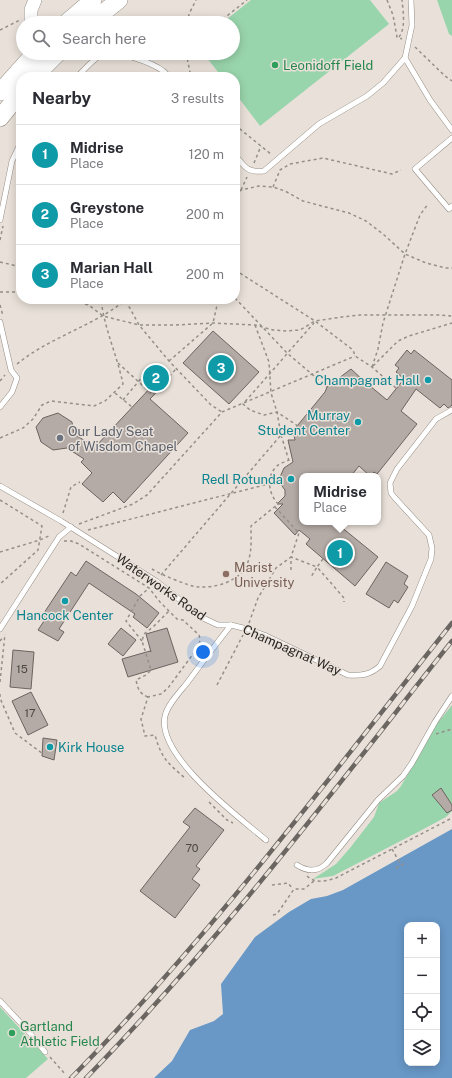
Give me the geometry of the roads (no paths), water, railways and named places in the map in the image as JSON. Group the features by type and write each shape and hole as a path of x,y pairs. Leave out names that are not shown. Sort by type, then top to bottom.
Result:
{"highway":[{"path":"74,16 93,0"},
{"path":"99,16 119,0"},
{"path":"17,72 28,60"},
{"path":"39,72 51,60"},
{"path":"0,92 16,74"},
{"path":"0,118 16,98"}],"street":[{"path":"29,16 35,1"}],"lane":[{"path":"240,161 246,169 254,172 264,171 319,124 367,96 383,83 405,58 412,25 411,0"},
{"path":"405,58 430,100 452,130"},
{"path":"82,72 95,60"},
{"path":"137,60 152,65 164,72"},
{"path":"450,207 415,169 452,138"},
{"path":"0,220 12,161 16,153"},
{"path":"0,322 11,370 17,378 12,392 0,407"},
{"name":"Champagnat Way","path":"231,625 264,635 348,675 360,676 373,672 380,666 412,606 431,559 432,548 429,535 391,493 390,483 397,469 436,419 452,410"},
{"name":"Waterworks Road","path":"0,486 62,521 156,581 203,618 218,625 231,625"},
{"path":"0,629 59,537 71,527"},
{"path":"231,625 173,700 165,715 164,728 168,740 177,756 186,766 223,805 266,840"},
{"path":"298,865 305,869 312,870 318,870 324,866 378,800 403,776 412,764 452,696"},
{"path":"0,1001 30,1033 45,1052"}],"water":[{"path":"452,829 452,1078 154,1078 172,1061 190,1030 214,1021 223,1014 221,984 255,937 289,912 311,899 327,896 343,890"}],"railway":[{"path":"71,1078 172,969 268,856 452,623"},
{"path":"86,1078 183,973 229,919 275,864 452,641"}],"place":[{"name":"Leonidoff Field","path":"275,65"},
{"name":"Marian Hall","path":"221,368"},
{"name":"Greystone","path":"156,378"},
{"name":"Champagnat Hall","path":"428,380"},
{"name":"Murray Student Center","path":"358,422"},
{"name":"Our Lady Seat of Wisdom Chapel","path":"60,438"},
{"name":"Redl Rotunda","path":"291,479"},
{"name":"Midrise","path":"340,553"},
{"name":"Marist University","path":"226,574"},
{"name":"Hancock Center","path":"65,601"},
{"name":"Kirk House","path":"50,747"},
{"name":"Gartland Athletic Field","path":"12,1033"}]}
